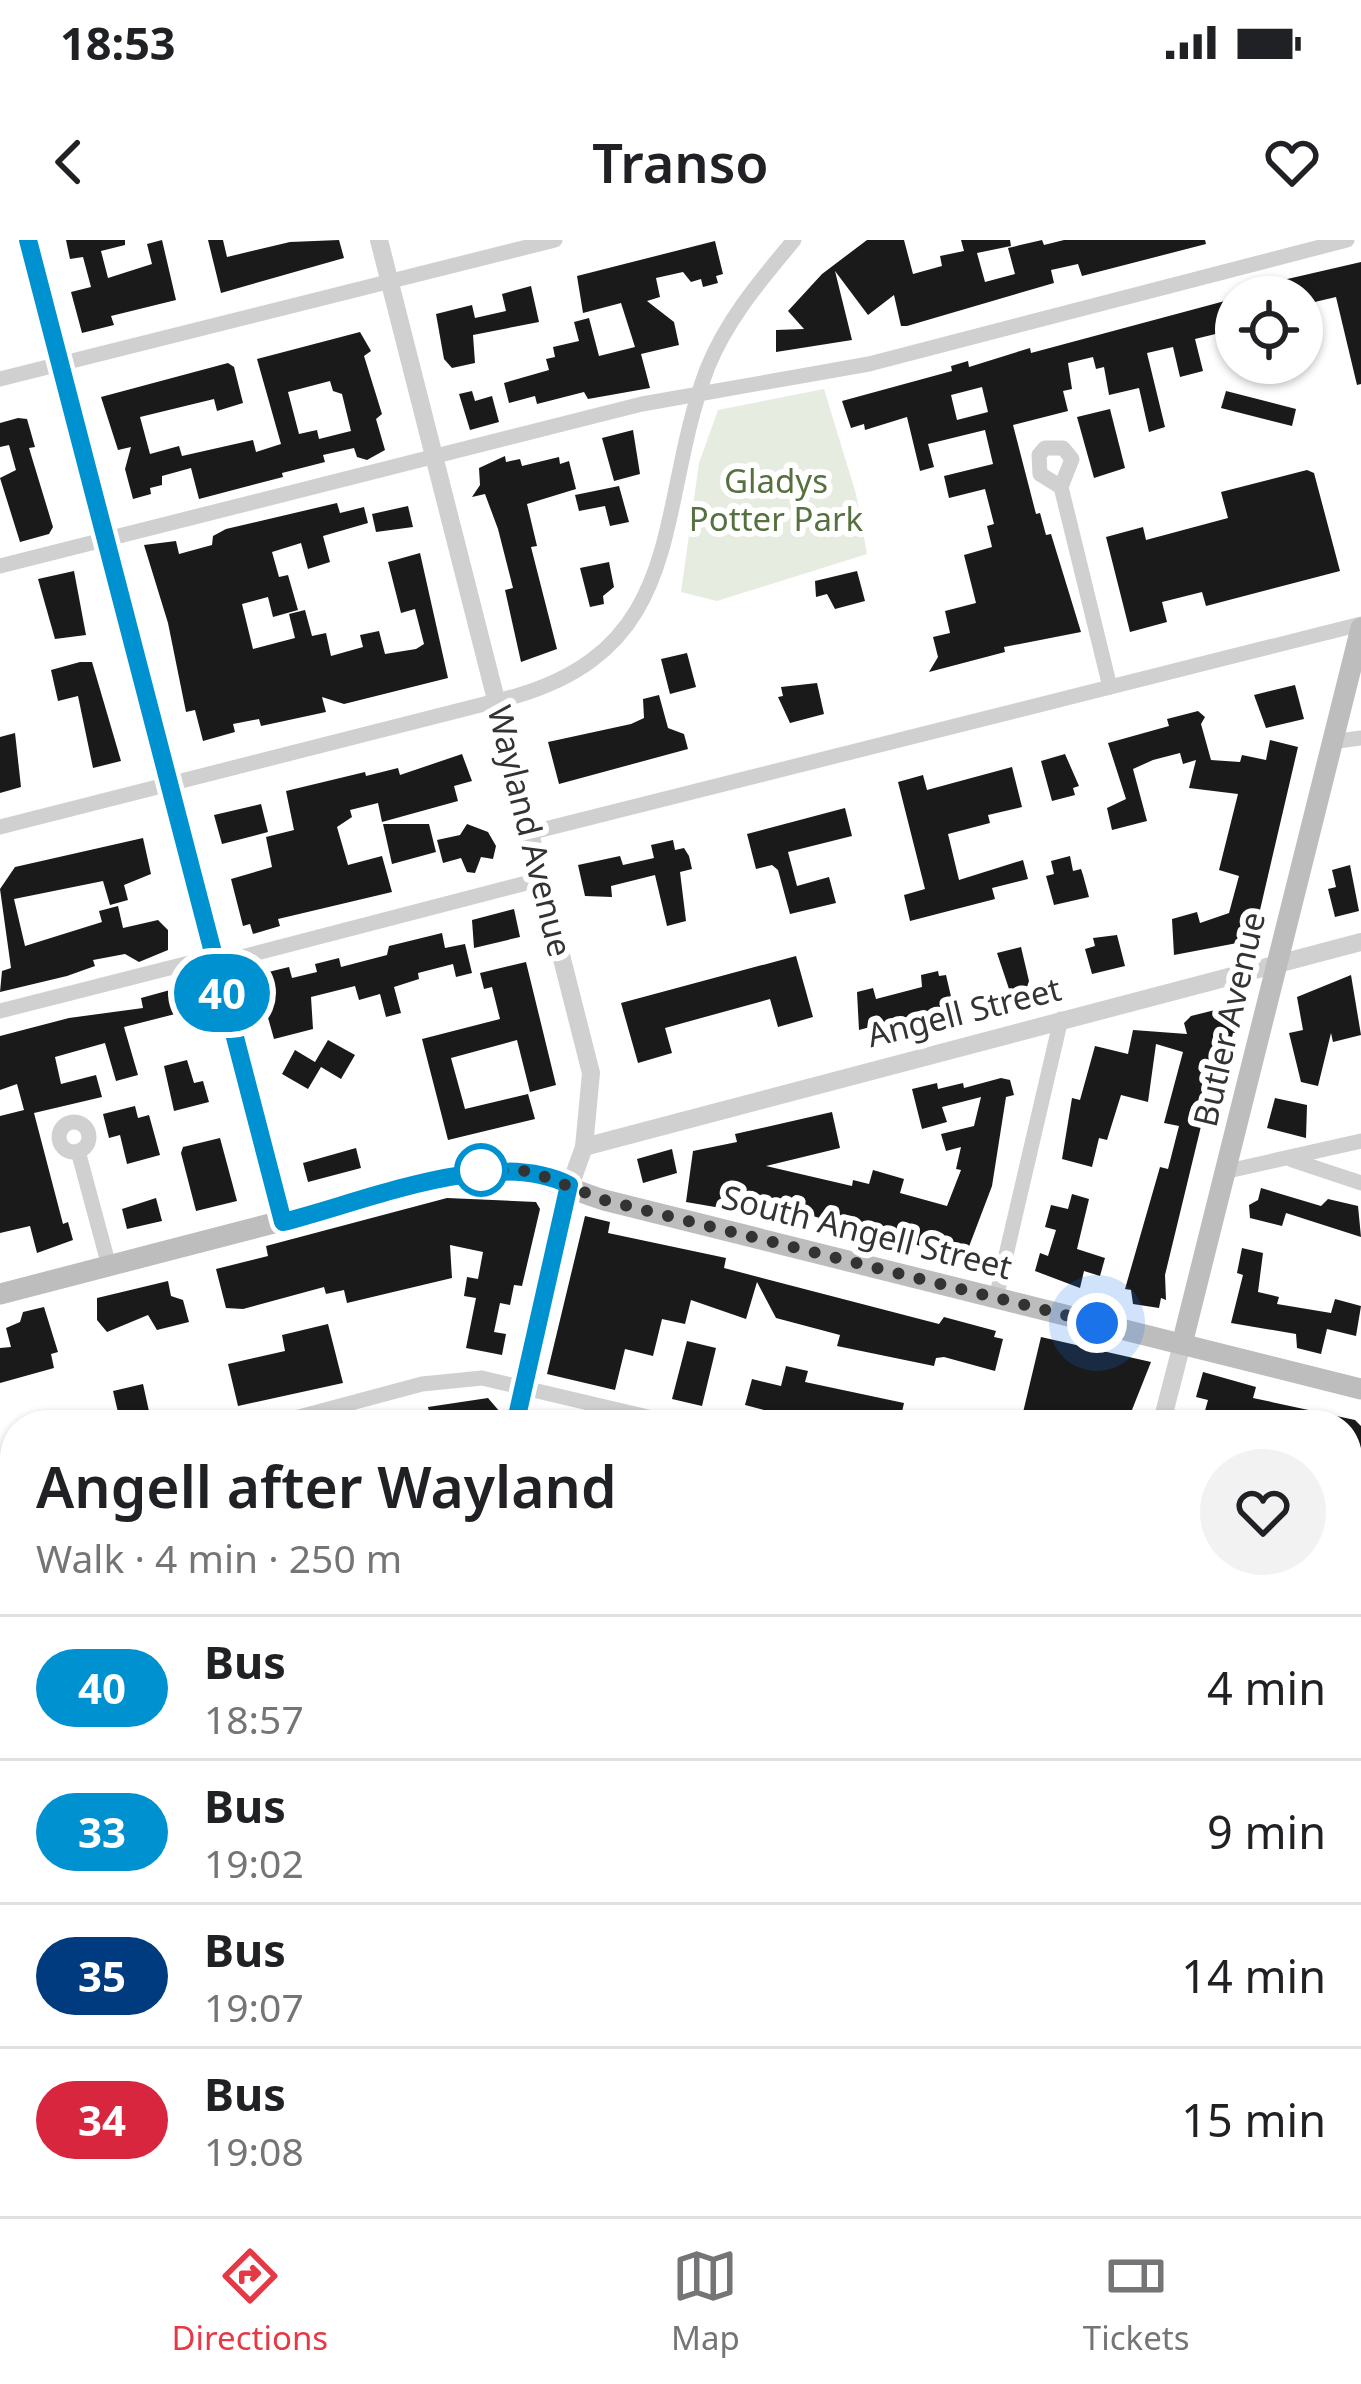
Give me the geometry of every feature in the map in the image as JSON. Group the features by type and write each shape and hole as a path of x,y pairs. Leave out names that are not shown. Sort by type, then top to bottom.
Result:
{"main road":[{"name":"Butler Avenue","path":"1181,1344 1361,626"},
{"path":"0,1294 485,1170 530,1171 569,1185"},
{"name":"South Angell Street","path":"569,1185 604,1200 1361,1389"}],"street":[{"path":"28,240 283,1222"},
{"name":"Wayland Avenue","path":"379,240 591,1072 584,1147 569,1185 518,1410"},
{"path":"0,379 555,240"},
{"path":"0,827 497,701 545,687 588,666 621,638 637,613 661,552 700,391 738,308 794,240"},
{"path":"0,566 700,391 869,364 1347,240"},
{"path":"1060,487 1110,687"},
{"path":"529,832 1361,626"},
{"path":"1331,742 1361,738"},
{"path":"0,1011 542,880"},
{"name":"Angell Street","path":"584,1147 1361,942"},
{"path":"996,1298 1060,1019"},
{"path":"1228,1171 1361,1142"},
{"path":"78,1151 109,1266"},
{"path":"1292,1160 1361,1183"},
{"name":"Butler Avenue","path":"1165,1410 1181,1344"},
{"path":"326,1410 440,1380 524,1384 624,1410"}],"green space":[{"name":"Gladys Potter Park","path":"824,389 856,494 867,554 717,601 681,592 699,463 718,410"}],"building":[{"path":"66,240 125,240 125,245 101,251 108,278 152,264 147,244 162,240 176,300 111,316 114,325 82,333 71,292 91,287 83,257 70,259"},
{"path":"208,240 223,240 227,257 290,242 339,240 344,258 221,293"},
{"path":"867,240 904,240 913,274 942,266 940,256 964,251 961,240 1010,240 1011,246 977,253 985,282 1015,274 1008,248 1042,240 1044,245 1064,240 1205,240 1206,244 1082,276 1078,264 1051,270 1054,283 907,326 901,326 894,295 868,315 835,271 852,340 776,352 776,330 804,329 788,311 822,274"},
{"path":"715,241 723,274 716,276 718,283 703,287 701,279 691,282 683,272 656,278 660,297 647,301 674,322 679,345 641,354 650,388 588,399 584,392 537,404 535,396 509,403 504,383 549,370 546,359 555,357 553,347 579,341 574,322 589,318 599,356 635,347 621,303 583,313 577,276"},
{"path":"1361,262 1361,384 1357,385 1336,297 1323,300 1323,276 1301,276"},
{"path":"531,286 539,322 473,335 475,363 452,368 444,359 436,314 472,305 475,318 506,311 502,294"},
{"path":"1215,304 1215,334 1195,339 1203,371 1180,377 1173,347 1147,353 1165,427 1149,432 1139,388 1109,395 1104,367 1096,369 1093,357 1068,363 1072,389 1063,391 1068,411 1013,425 1036,514 1040,513 1046,535 1051,534 1081,632 1004,647 1005,652 929,672 938,657 933,637 950,633 945,611 976,603 964,555 992,547 987,526 994,524 985,489 949,498 944,476 993,464 985,430 928,444 934,467 920,471 907,417 865,430 864,424 851,428 842,401 952,371 951,366 968,361 969,367 1030,348 1031,353","holes":["982,387 988,412 957,420 951,395"]},
{"path":"360,332 371,351 364,356 382,414 376,419 385,450 367,460 357,457 354,448 323,455 325,462 282,473 283,477 199,499 191,468 162,476 162,485 150,488 151,494 133,499 125,469 131,447 118,450 101,397 228,363 234,367 243,403 217,411 214,399 140,417 150,454 179,446 182,456 253,440 256,452 281,444 257,359","holes":["330,381 333,391 342,394 351,431 319,439 317,430 299,434 288,392"]},
{"path":"472,391 475,401 492,396 499,422 470,430 459,394"},
{"path":"1226,391 1296,409 1292,426 1221,408"},
{"path":"1110,409 1125,468 1094,478 1077,417"},
{"path":"27,419 35,447 29,448 53,527 49,534 20,542 0,478 16,470 9,445 0,447 0,423"},
{"path":"633,430 640,474 614,481 602,438"},
{"path":"505,456 506,462 520,459 522,466 559,457 560,464 569,461 576,489 527,504 537,546 531,547 557,649 521,662 505,590 513,588 498,529 485,494 472,497 480,485 479,468"},
{"path":"1307,470 1314,473 1340,571 1206,606 1202,592 1162,602 1167,622 1130,632 1106,537 1143,527 1146,540 1228,518 1221,492"},
{"path":"619,486 629,522 610,526 605,506 579,511 575,495"},
{"path":"337,503 340,513 364,507 368,523 323,536 330,562 308,569 301,543 272,552 279,577 288,575 298,610 273,617 268,597 242,604 253,649 295,638 289,614 305,610 312,636 326,633 331,656 363,647 360,635 379,631 385,654 416,649 424,644 415,609 401,613 388,562 420,553 448,678 344,704 322,697 326,712 261,726 259,719 233,724 235,732 203,741 195,710 186,712 168,623 144,545 176,541 179,554 212,545 213,536 226,529"},
{"path":"408,506 413,527 376,532 372,514"},
{"path":"609,562 614,587 603,596 604,604 590,607 580,568"},
{"path":"74,571 86,635 55,639 38,579"},
{"path":"857,571 865,601 835,609 827,594 816,597 815,581"},
{"path":"687,653 696,687 670,694 661,659"},
{"path":"92,662 121,761 93,768 78,696 58,701 51,670"},
{"path":"817,683 824,714 790,723 778,697 783,696 781,687"},
{"path":"1295,685 1304,719 1266,728 1254,695"},
{"path":"659,695 668,728 684,734 688,749 559,784 548,742 631,724 644,718 643,699"},
{"path":"1198,711 1205,717 1201,724 1211,760 1240,762 1242,755 1266,760 1270,740 1298,747 1253,940 1174,955 1172,919 1197,912 1200,923 1229,913 1239,876 1219,870 1238,794 1189,788 1196,760 1183,764 1180,753 1153,760 1133,769 1147,821 1112,830 1107,808 1126,799 1108,743 1169,726 1167,719"},
{"path":"15,733 21,787 0,793 0,737"},
{"path":"462,754 472,781 454,786 458,801 382,822 378,803 350,810 352,817 337,827 348,865 382,856 392,892 278,919 280,926 253,934 250,924 243,926 231,879 272,867 266,837 294,830 286,791 365,772 366,776 398,768 400,775"},
{"path":"1065,754 1079,786 1073,788 1075,795 1052,801 1041,761"},
{"path":"1012,767 1022,807 988,815 990,823 948,834 959,880 1023,860 1028,879 992,888 995,899 910,921 904,895 925,889 898,782 923,775 927,790"},
{"path":"261,804 268,832 222,844 214,815"},
{"path":"845,808 852,836 788,852 797,886 829,877 836,903 790,914 778,870 772,865 756,869 747,834"},
{"path":"383,824 429,824 436,852 392,864"},
{"path":"467,824 488,832 496,846 493,859 481,857 475,873 467,872 461,858 443,863 437,840 460,835"},
{"path":"143,838 151,874 124,885 128,900 110,905 103,881 14,899 25,946 102,922 99,911 118,906 123,928 158,920 168,930 168,950 139,962 125,954 93,960 95,966 67,976 0,992 2,971 11,968 0,889 15,867"},
{"path":"673,840 675,850 684,848 692,869 680,872 686,921 667,926 655,875 611,886 612,897 585,896 578,865 620,856 623,865 654,858 651,845"},
{"path":"1070,856 1073,871 1081,869 1089,897 1054,905 1046,876 1054,874 1051,861"},
{"path":"1350,865 1359,911 1335,917 1328,889 1336,887 1332,870"},
{"path":"514,909 520,937 474,948 472,920"},
{"path":"442,933 445,948 465,944 472,973 456,977 453,964 418,973 419,979 394,987 401,1013 386,1017 380,994 359,1000 355,986 311,997 313,1029 274,1039 256,975 289,967 292,978 317,972 315,964 339,958 341,967 387,955 389,946"},
{"path":"1117,935 1125,966 1092,974 1085,949 1095,946 1093,938"},
{"path":"1021,947 1029,981 1027,987 1010,992 997,953"},
{"path":"796,956 813,1017 778,1027 770,999 665,1028 672,1053 638,1063 621,1003"},
{"path":"526,962 556,1085 530,1092 517,1040 451,1058 465,1109 528,1094 535,1119 448,1140 422,1039 500,1019 492,987 484,989 480,973"},
{"path":"938,971 939,976 946,975 953,1005 859,1030 857,992 873,988 876,999 922,987 921,975"},
{"path":"1351,975 1361,1035 1333,1042 1331,1033 1318,1086 1301,1082 1289,1033 1303,1030 1297,997"},
{"path":"181,987 187,1011 124,1027 138,1075 116,1081 105,1043 55,1057 61,1084 96,1075 102,1097 34,1113 63,1224 68,1222 73,1240 37,1253 30,1226 0,1233 0,1116 24,1110 17,1084 0,1090 0,1036 69,1018 143,1008 141,998"},
{"path":"1233,1010 1239,1032 1233,1033 1226,1062 1218,1060 1211,1085 1165,1275 1166,1300 1161,1298 1159,1308 1133,1304 1131,1290 1125,1289 1160,1167 1168,1169 1179,1126 1164,1123 1183,1052 1156,1044 1148,1102 1121,1095 1107,1140 1099,1138 1092,1167 1062,1159 1072,1098 1080,1100 1095,1046 1128,1054 1133,1030 1187,1034 1184,1023 1191,1016"},
{"path":"328,1040 355,1055 341,1079 321,1067 308,1089 282,1074 295,1050 315,1062"},
{"path":"187,1060 194,1083 203,1081 209,1102 174,1111 164,1066"},
{"path":"1010,1080 1014,1095 1006,1097 992,1186 962,1265 930,1256 932,1249 865,1231 859,1237 844,1233 837,1223 754,1199 750,1213 686,1202 693,1151 737,1142 735,1134 832,1112 840,1148 766,1166 852,1186 853,1180 869,1184 873,1170 904,1179 900,1193 947,1206 961,1170 956,1169 961,1147 946,1151 941,1134 974,1126 981,1097 942,1107 947,1122 922,1129 912,1089 937,1083 938,1089 963,1083 964,1088"},
{"path":"1275,1098 1307,1105 1306,1138 1267,1128"},
{"path":"135,1106 138,1118 149,1115 160,1155 127,1164 120,1135 109,1138 103,1114"},
{"path":"220,1138 237,1201 196,1211 181,1153 183,1147"},
{"path":"356,1148 361,1168 308,1182 303,1163"},
{"path":"672,1149 677,1173 643,1183 637,1159"},
{"path":"1261,1188 1321,1206 1328,1199 1358,1206 1361,1237 1286,1213 1282,1226 1250,1218 1249,1205 1258,1200"},
{"path":"1072,1194 1089,1199 1077,1249 1105,1258 1100,1276 1084,1271 1080,1288 1035,1271 1040,1253 1048,1256 1056,1230 1045,1227 1051,1205 1068,1209"},
{"path":"156,1198 162,1221 127,1229 122,1209"},
{"path":"447,1198 536,1202 540,1209 522,1286 514,1285 510,1305 500,1303 494,1332 506,1334 502,1355 466,1348 476,1298 464,1296 467,1277 478,1279 483,1252 450,1245 452,1278 347,1303 344,1290 326,1294 324,1287 243,1309 226,1308 216,1269 268,1256 266,1246"},
{"path":"585,1216 610,1222 608,1233 726,1258 724,1268 939,1324 944,1317 996,1331 994,1337 1003,1339 995,1371 944,1357 936,1358 934,1366 837,1346 840,1335 776,1318 757,1282 746,1319 691,1300 685,1324 662,1319 653,1356 625,1349 615,1390 547,1374"},
{"path":"1242,1248 1263,1253 1258,1292 1279,1297 1277,1304 1331,1313 1335,1299 1361,1306 1356,1336 1327,1329 1321,1354 1297,1348 1296,1334 1231,1323 1243,1275 1237,1273"},
{"path":"168,1281 171,1296 183,1300 189,1322 157,1330 148,1315 107,1332 97,1320 97,1298"},
{"path":"44,1307 58,1352 51,1354 54,1368 0,1383 0,1348 11,1347 6,1328 20,1322 23,1312"},
{"path":"328,1324 343,1383 238,1406 228,1364 285,1351 282,1335"},
{"path":"1041,1337 1151,1362 1132,1410 1024,1410"},
{"path":"687,1341 716,1348 702,1406 672,1399"},
{"path":"786,1366 808,1371 805,1382 904,1403 902,1410 764,1410 745,1405 752,1379 781,1386"},
{"path":"1203,1372 1256,1387 1253,1398 1309,1410 1205,1410 1208,1400 1196,1397"},
{"path":"143,1384 149,1410 117,1410 113,1391"},
{"path":"488,1398 498,1410 429,1410"}],"bus line":[{"name":"40","path":"28,240 283,1222 485,1170 530,1171 569,1185 518,1410"}],"route":[{"path":"481,1170 530,1171 604,1200 1097,1323"}]}
